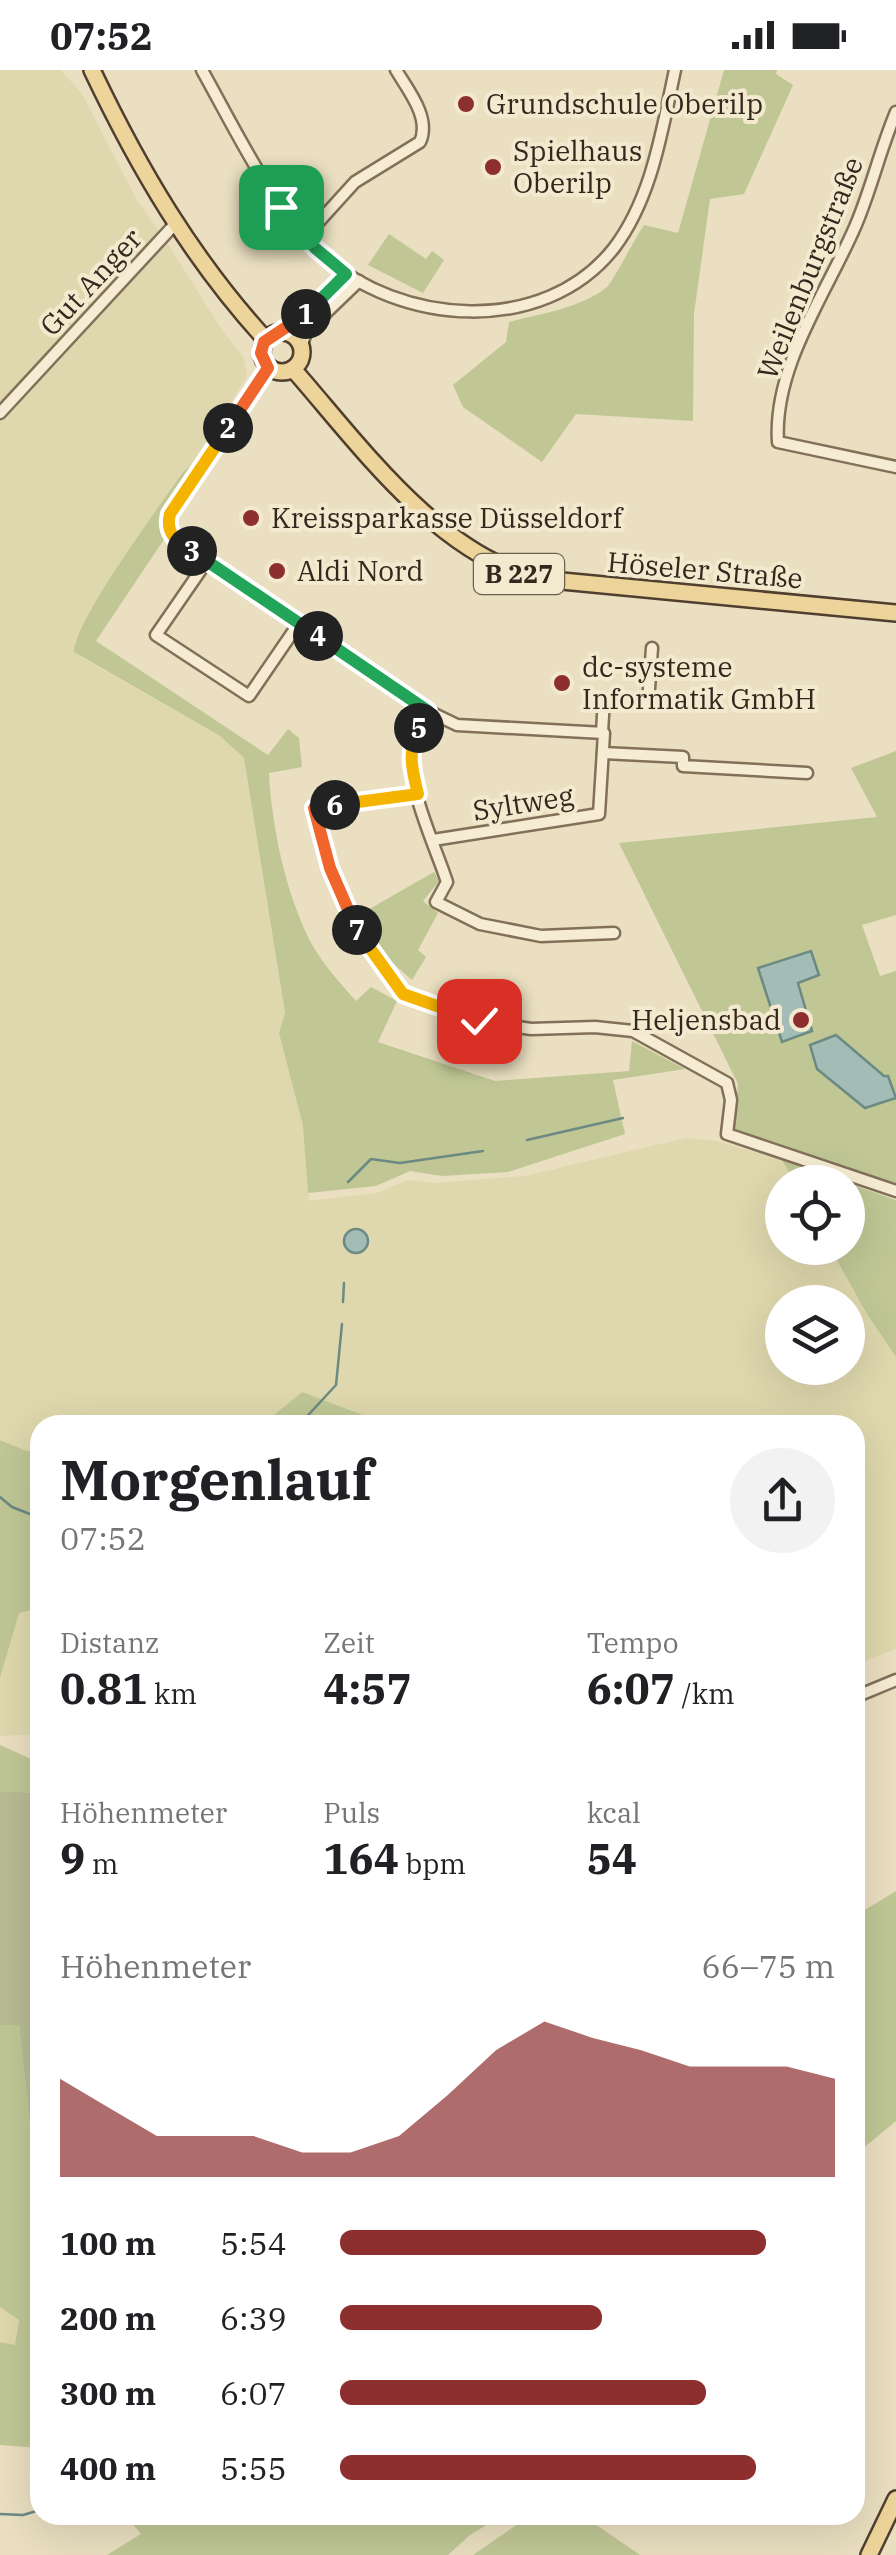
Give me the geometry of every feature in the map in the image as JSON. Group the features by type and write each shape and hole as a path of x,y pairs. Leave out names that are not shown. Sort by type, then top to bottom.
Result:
{"main road":[{"path":"92,70 125,140 175,224 221,288 272,336 290,334 301,346 302,357 294,369 280,373 268,368 261,353 272,336"},
{"name":"Höseler Straße","path":"294,369 409,497 483,558 518,574 896,613"},
{"path":"869,2555 896,2499"}],"street":[{"path":"202,70 287,217 305,237 353,277 413,302 468,312 519,308 559,293 615,247 633,215 660,142 675,70"},
{"path":"305,237 354,182 420,142 424,133 420,115 396,70"},
{"name":"Weilenburgstraße","path":"896,112 856,226 792,365 776,420 778,442 896,466"},
{"name":"Gut Anger","path":"0,414 175,224"},
{"path":"272,336 353,277"},
{"path":"301,346 307,330 353,277"},
{"path":"268,368 170,514 168,526 172,536 428,711 456,725 603,732 604,699 648,702 652,648"},
{"path":"207,561 156,635 249,696 299,623"},
{"path":"428,711 412,743 410,761 448,882 436,902 480,924 541,936 614,933"},
{"name":"Syltweg","path":"433,840 599,814 603,732"},
{"path":"603,752 683,758 682,766 807,774"},
{"path":"418,794 314,808 330,868 359,934 403,994 479,1021 531,1029 595,1027 632,1032 728,1083 731,1100 726,1134 896,1191"},
{"path":"865,1693 896,1680"}],"shaded area":[{"path":"0,70 61,70 82,94 138,202 159,231 0,404"},
{"path":"166,241 244,358 247,376 194,462 183,472 93,608 74,644 79,656 220,736 244,758 285,1014 280,1034 303,1126 309,1201 377,1193 408,1180 435,1183 524,1176 686,1138 716,1141 782,1160 785,1165 765,1165 765,1265 840,1265 851,1285 765,1285 765,1385 865,1385 865,1310 896,1357 896,1649 865,1661 865,1415 363,1415 302,1392 274,1415 30,1415 30,1451 0,1440 0,420"},
{"path":"30,1608 30,1734 0,1736 0,1678 20,1609"},
{"path":"0,2307 19,2319 15,2345 0,2342"}],"green space":[{"path":"724,70 777,70 776,74 793,85 744,194 710,199 694,314 693,421 576,414 542,462 463,407 453,385 506,342 509,322 573,305 607,287 644,225 678,233"},
{"path":"389,234 426,259 432,251 444,260 423,293 368,265"},
{"path":"194,462 161,516 165,538 96,641 268,755 288,729 299,738 302,767 269,773 273,815 287,879 314,947 356,1001 371,987 397,1001 378,1042 495,1081 629,1071 632,1041 685,1069 613,1080 625,1134 508,1172 442,1176 410,1171 376,1186 308,1193 303,1126 279,1033 285,1013 244,758 220,736 74,652 78,636 103,589 183,472"},
{"name":"Heljensbad","path":"896,751 896,915 862,925 880,976 896,971 896,1186 865,1177 865,1165 826,1165 734,1131 738,1084 619,843 877,817 851,768"},
{"path":"434,872 439,881 423,901 438,913 418,950 426,957 412,980 387,958 359,915"},
{"path":"865,1189 896,1200 896,1357 865,1310 865,1285 851,1285 840,1265 865,1265"},
{"path":"302,1392 363,1415 274,1415"},
{"path":"0,1440 30,1451 30,1610 19,1613 0,1678"},
{"path":"0,1745 30,1758 30,1792 0,1791"},
{"path":"0,1791 30,1792 30,2126 19,2025 0,2025"},
{"path":"896,1891 896,2121 865,2147 865,1910"},
{"path":"0,2025 19,2025 30,2126 30,2447 0,2445 0,2342 15,2345 19,2320 0,2307"},
{"path":"133,2525 486,2525 448,2555 107,2555 141,2534"},
{"path":"516,2525 596,2525 640,2555 473,2555"}],"water":[{"path":"811,951 819,975 798,983 812,1031 782,1042 758,968"},
{"path":"836,1035 888,1076 896,1098 865,1108 817,1069 810,1045"},
{"path":"356,1229 365,1232 365,1250 356,1253 347,1250 344,1241 347,1232"}],"waterway":[{"path":"527,1140 623,1118"},
{"path":"348,1182 371,1159 400,1163 483,1151"},
{"path":"343,1302 344,1283"},
{"path":"308,1415 336,1385 342,1324"},
{"path":"0,1497 30,1514"},
{"path":"0,2514 30,2513"}],"place":[{"name":"Grundschule Oberilp","path":"466,104"},
{"name":"Spielhaus Oberilp","path":"493,167"},
{"name":"Kreissparkasse Düsseldorf","path":"251,518"},
{"name":"Aldi Nord","path":"277,571"},
{"name":"dc-systeme Informatik GmbH","path":"562,683"},
{"name":"Heljensbad","path":"801,1020"}],"route":[{"path":"281,207 315,248 346,274 315,307 264,342 261,353 268,368 172,509 168,526 176,540 428,711 412,743 410,761 418,794 314,808 330,868 359,934 403,994 479,1021"}]}
